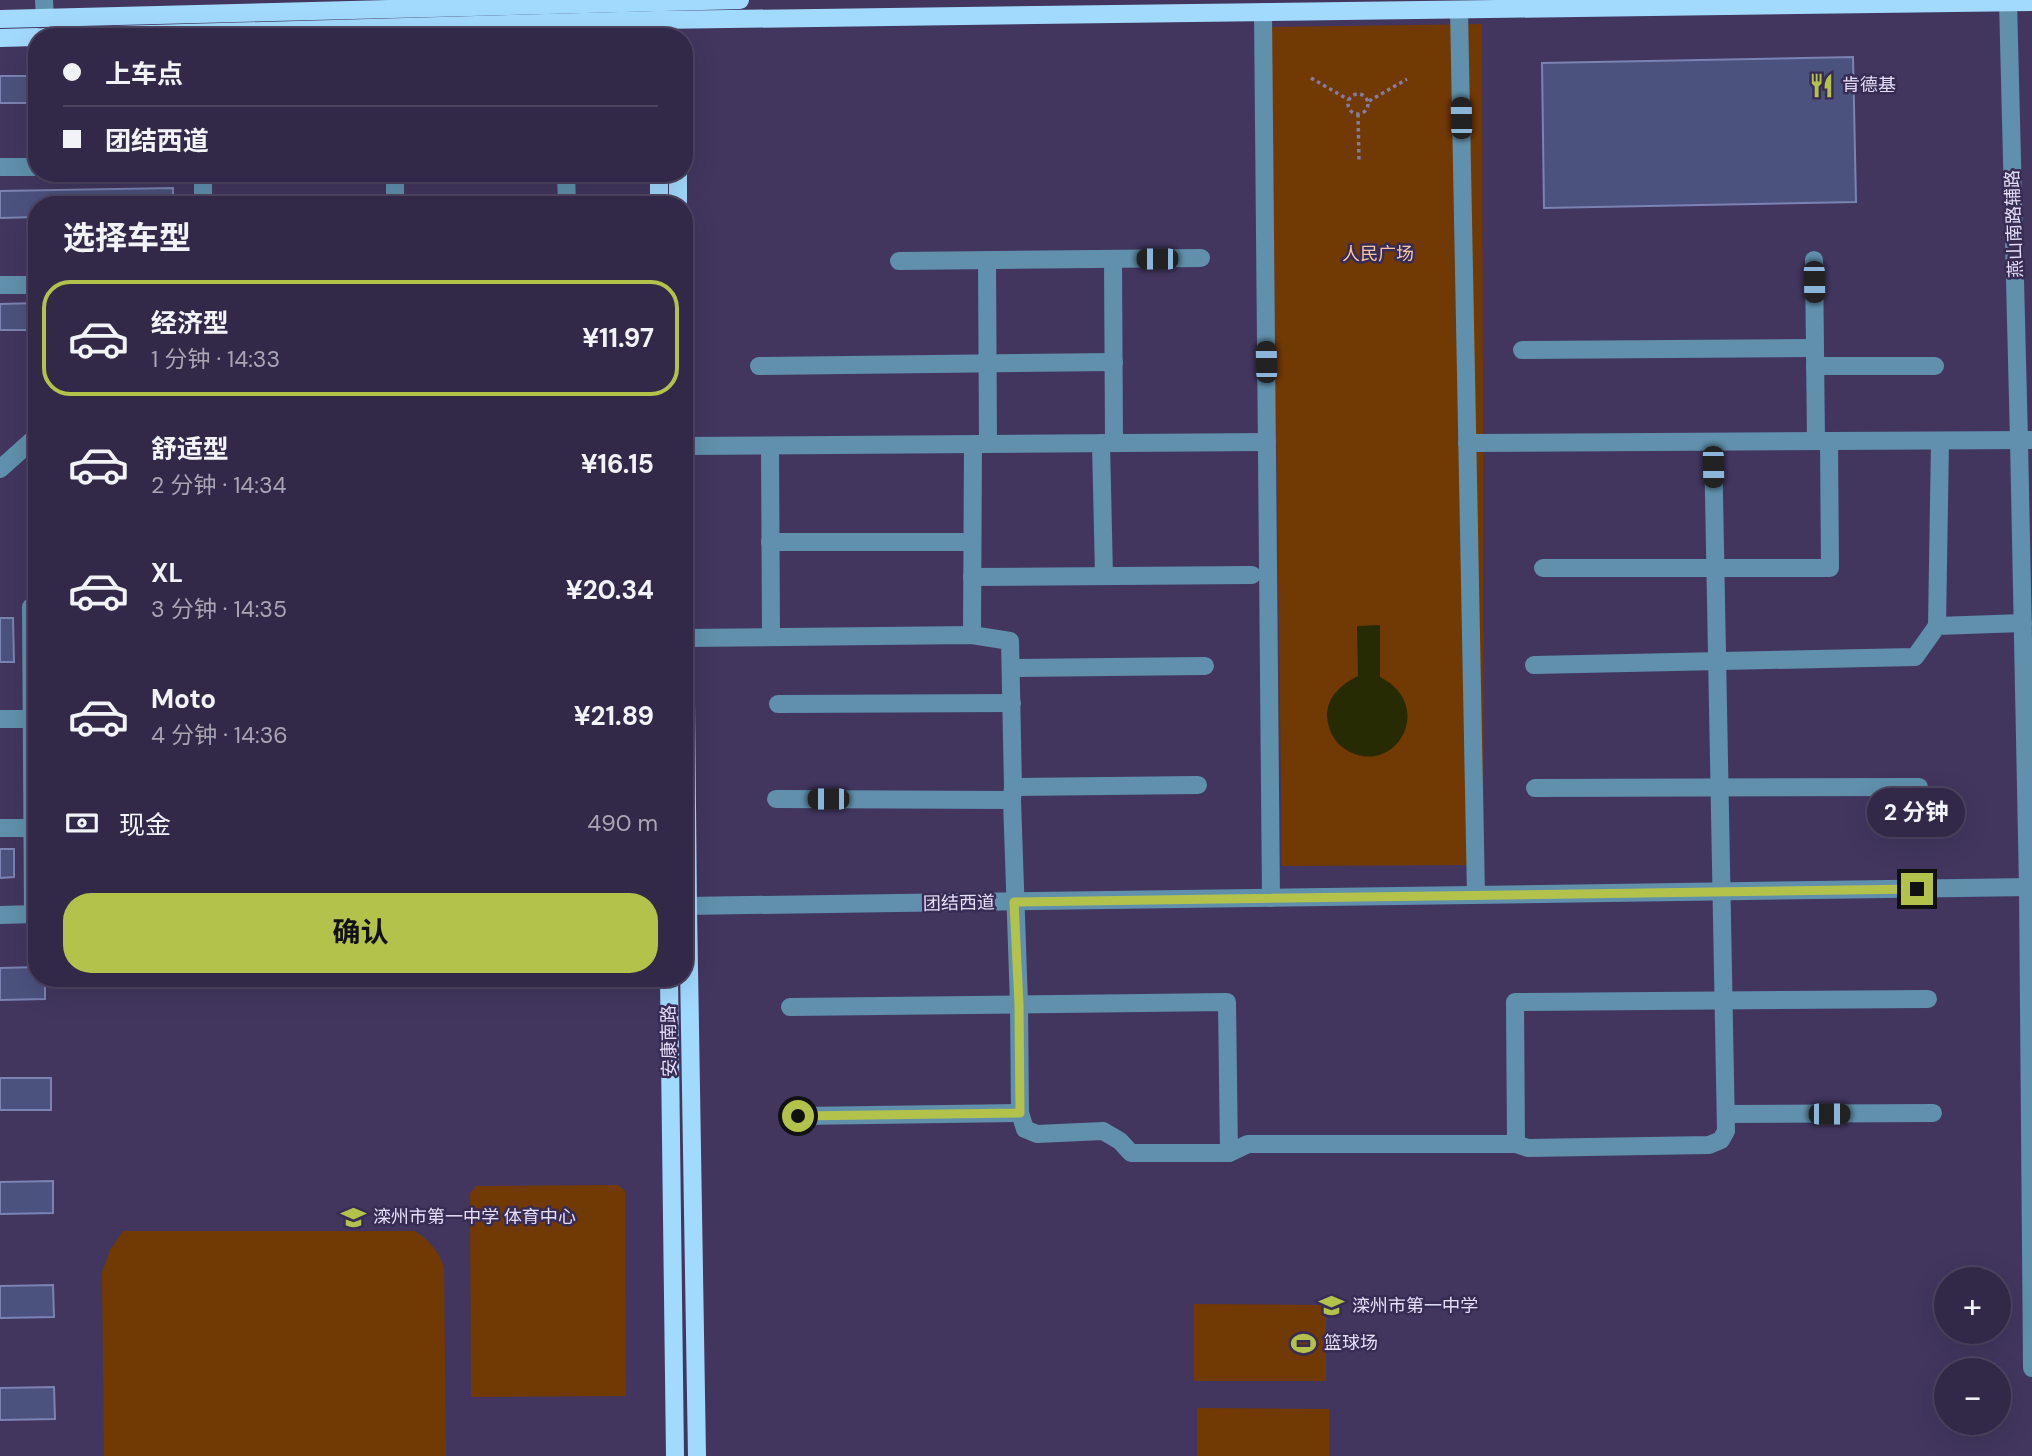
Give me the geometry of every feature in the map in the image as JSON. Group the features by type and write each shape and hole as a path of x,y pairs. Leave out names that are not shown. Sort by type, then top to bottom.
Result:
{"main road":[{"path":"676,28 677,0"},
{"path":"0,19 740,0"},
{"path":"658,1 657,28 1263,12 2032,2"},
{"path":"0,38 28,37"},
{"name":"安康南路","path":"669,987 676,1456"},
{"name":"安康南路","path":"688,987 697,1456"}],"street":[{"path":"44,0 44,18"},
{"name":"燕山南路辅路","path":"2008,2 2026,440 2023,623 2030,887 2032,1368"},
{"path":"1460,10 1476,895"},
{"path":"1263,12 1271,898"},
{"path":"0,167 28,167"},
{"path":"899,261 1201,258"},
{"path":"1104,576 1108,443 1114,362 1113,259"},
{"path":"972,635 972,542 988,363 987,260"},
{"path":"1544,568 1830,568 1815,357 1814,260"},
{"path":"0,285 28,285"},
{"path":"1522,351 1815,357 1935,366"},
{"path":"759,366 1114,362"},
{"path":"1468,443 2026,440"},
{"path":"1534,665 1914,657 1937,626 1940,441"},
{"path":"693,446 1267,442"},
{"path":"693,638 972,635 1010,641 1020,1113 1025,1129 1037,1134 1103,1131 1120,1141 1131,1153 1229,1153 1248,1144 1516,1144 1528,1147 1709,1145 1721,1140 1726,1131 1713,442"},
{"path":"0,469 28,444"},
{"path":"769,446 771,637"},
{"path":"770,542 972,542"},
{"path":"972,576 1252,575"},
{"path":"1937,626 2023,623"},
{"path":"1012,668 1205,666"},
{"path":"779,704 1012,703"},
{"path":"0,719 28,719"},
{"path":"776,799 1198,785"},
{"path":"1535,788 1919,787"},
{"path":"0,828 28,828"},
{"name":"团结西道","path":"693,906 2030,887"},
{"path":"0,915 28,914"},
{"path":"1516,1144 1515,1002 1927,999"},
{"path":"790,1007 1227,1002 1229,1153"},
{"path":"798,1116 1020,1113"},
{"path":"1726,1114 1933,1113"}],"path":[{"path":"1311,78 1349,100"},
{"path":"1368,102 1407,79"},
{"path":"1360,93 1368,102 1367,110 1358,114 1350,110 1349,100 1353,94 1360,93"},
{"path":"1358,114 1359,162"}],"green space":[{"name":"人民广场","path":"1482,24 1484,865 1282,866 1271,27"},
{"path":"618,1185 625,1191 626,1396 471,1397 470,1193 476,1186"},
{"path":"123,1231 415,1231 433,1247 444,1267 446,1456 104,1456 102,1272 110,1250"},
{"path":"1194,1304 1326,1305 1326,1381 1194,1381"},
{"path":"1197,1408 1329,1409 1329,1456 1197,1456"}],"shaded area":[{"path":"1380,625 1380,677 1397,690 1406,704 1407,720 1403,735 1394,747 1381,754 1365,756 1348,751 1336,741 1327,716 1330,702 1336,692 1358,676 1357,626"}],"building":[{"path":"1853,57 1856,202 1544,208 1542,63"},
{"path":"0,76 28,76 28,103 0,103"},
{"path":"173,188 173,196 28,196 28,217 0,218 0,191"},
{"path":"28,303 28,330 0,330 0,304"},
{"path":"0,618 13,618 14,662 0,662"},
{"path":"0,849 14,849 14,877 0,878"},
{"path":"28,967 28,987 45,987 45,999 0,1000 0,968"},
{"path":"0,1078 51,1078 51,1110 0,1110"},
{"path":"53,1181 53,1213 0,1214 0,1182"},
{"path":"53,1285 54,1317 0,1318 0,1286"},
{"path":"54,1387 55,1419 0,1420 0,1388"}],"place":[{"name":"肯德基","path":"1822,85"},
{"name":"滦州市第一中学 体育中心","path":"353,1217"},
{"name":"滦州市第一中学","path":"1332,1306"},
{"name":"篮球场","path":"1304,1343"}],"route":[{"path":"798,1116 1020,1113 1014,902 1917,889"}]}
